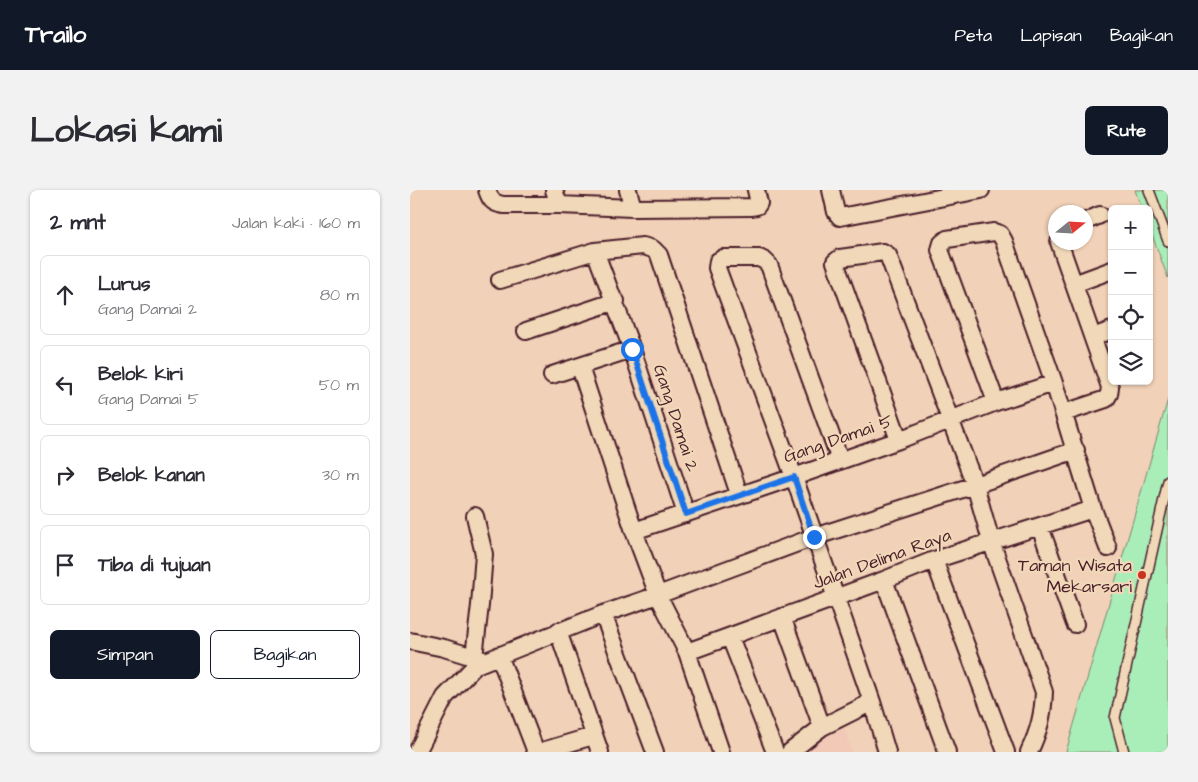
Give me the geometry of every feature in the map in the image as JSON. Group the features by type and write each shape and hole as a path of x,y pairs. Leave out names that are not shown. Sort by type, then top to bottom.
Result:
{"street":[{"path":"487,190 494,204 502,205 556,197 633,208 752,207 757,206 759,202 756,190"},
{"path":"628,190 633,208"},
{"path":"831,190 836,212 840,217 981,190"},
{"path":"996,402 940,250 942,243 947,239 994,232 1000,234 1004,241 1054,383 1093,509 1108,548"},
{"path":"500,280 595,251 643,246 653,249 659,255 739,494"},
{"path":"1062,250 1110,387 1106,399 1064,413"},
{"name":"Gang Damai 2","path":"595,251 616,301 686,514"},
{"path":"899,440 835,262 840,258 883,252 888,255 974,485 991,541 1044,692 1043,711 1038,733 1029,752"},
{"path":"840,460 769,265 765,260 759,258 723,258 718,261 717,268 794,477 872,702 887,752"},
{"path":"1074,284 1108,271"},
{"path":"526,331 616,301"},
{"path":"1093,337 1108,331"},
{"path":"552,375 632,349"},
{"path":"580,367 634,531 658,595 687,652 721,752"},
{"name":"Gang Damai 5","path":"634,531 794,477 899,440 996,402 1054,383"},
{"path":"417,752 445,697 476,665 486,658 814,537 1076,450"},
{"name":"Jalan Delima Raya","path":"687,652 934,560 1093,509"},
{"path":"475,516 484,554 486,658 538,752 594,736"},
{"path":"1040,527 1075,624"},
{"path":"934,560 1006,752"},
{"path":"884,580 947,752"},
{"path":"603,614 655,752"},
{"path":"782,617 822,727"},
{"path":"558,631 600,752"},
{"path":"730,637 775,752"},
{"path":"410,641 486,658"},
{"path":"790,752 822,727 872,702"}],"lane":[{"path":"1149,190 1168,241"},
{"path":"1124,752 1115,718 1168,481"}],"shaded area":[{"path":"842,720 852,752 801,752"}],"green space":[{"path":"1135,190 1168,190 1168,278 1153,238 1153,205 1141,205"},
{"name":"Taman Wisata Mekarsari","path":"1168,399 1168,752 1066,752"}],"place":[{"name":"Taman Wisata Mekarsari","path":"1142,575"}],"route":[{"path":"632,349 686,514 739,494 794,477 814,537"}]}
